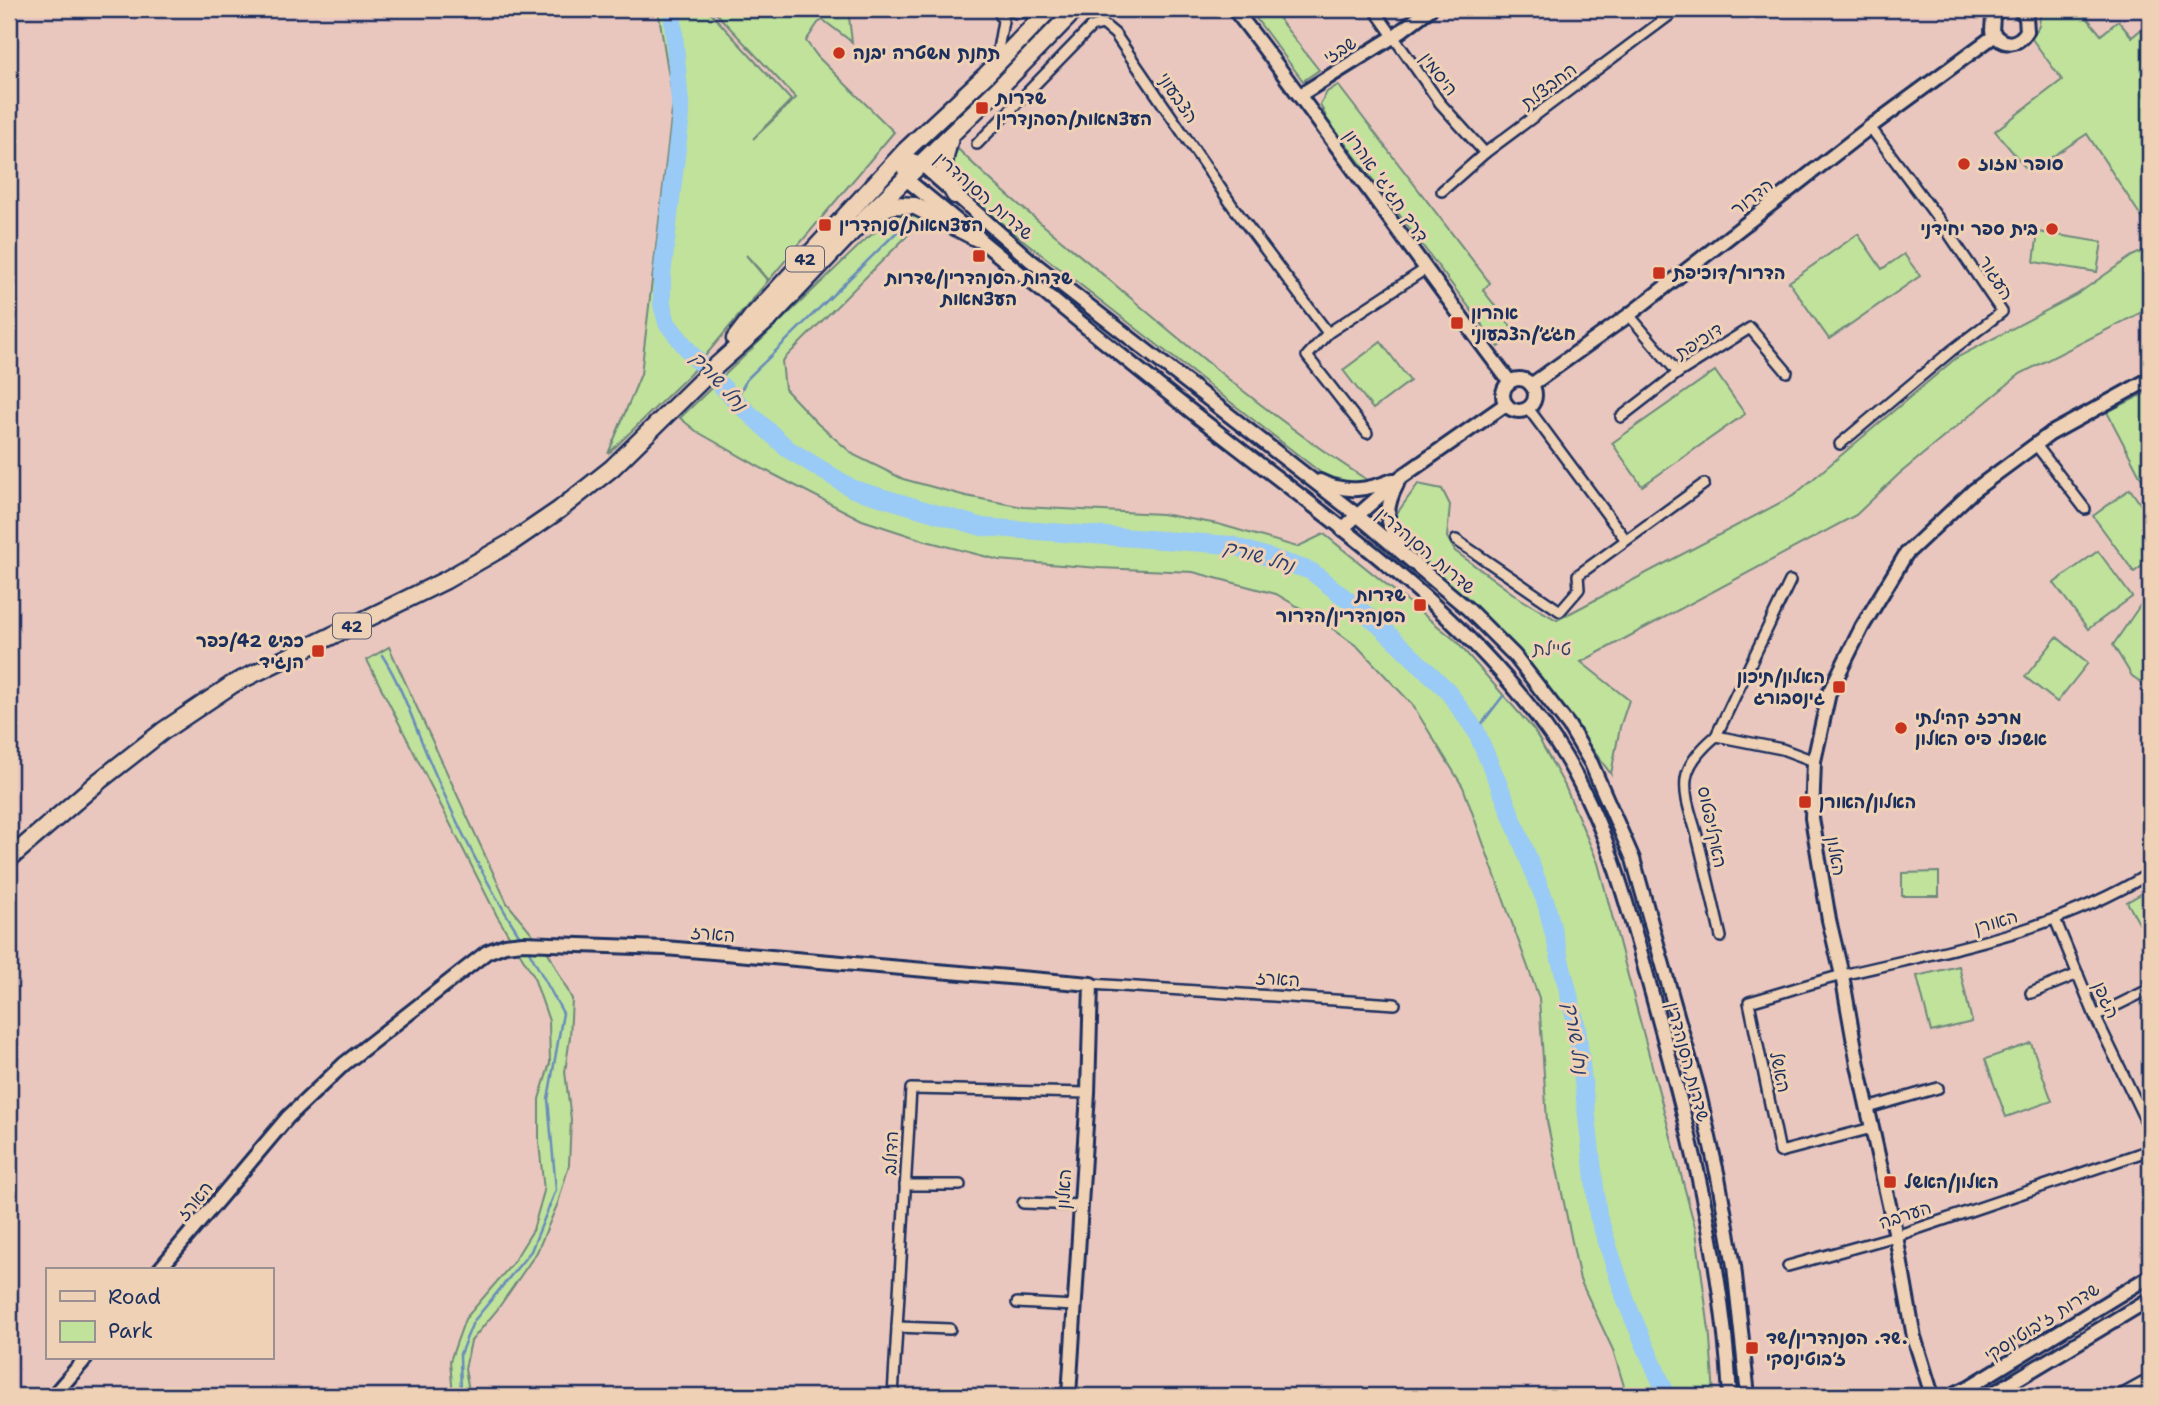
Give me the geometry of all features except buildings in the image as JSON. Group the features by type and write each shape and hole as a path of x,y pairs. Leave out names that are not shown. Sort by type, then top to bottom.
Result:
{"highway":[{"name":"42","path":"715,367 751,318 901,156 1050,9"},
{"name":"42","path":"9,859 99,781 163,731 233,684 446,580 512,542 559,510 611,468 771,317 869,214 1076,9"},
{"path":"952,132 943,168 944,177 955,195"},
{"path":"869,214 894,205 915,206 977,238"}],"street":[{"path":"995,66 1003,20 1000,9 1017,13 1050,9"},
{"name":"דרך חג'ג' אהרון","path":"1234,9 1510,383"},
{"name":"היסמין","path":"1374,9 1440,103 1485,153"},
{"name":"שבזי","path":"1300,95 1393,37 1430,9"},
{"name":"החבצלת","path":"1442,191 1485,153 1678,9"},
{"path":"1996,10 1991,26 1994,36 2008,43 2022,39 2028,27 2024,10"},
{"name":"הצבעוני","path":"977,144 1091,27 1103,24 1115,34 1234,208 1328,333"},
{"name":"הדרור","path":"1531,386 1629,315 1870,127 1994,36"},
{"name":"העגור","path":"1840,444 2002,312 1870,127"},
{"path":"901,156 906,179"},
{"name":"שדרות הסנהדרין","path":"901,156 920,163 1030,260 1421,568 1514,655 1569,726 1591,763 1633,859 1698,1089 1734,1266 1748,1392"},
{"name":"שדרות הסנהדרין","path":"906,179 1205,422 1342,528 1458,626 1491,659 1555,742 1579,780 1599,821 1628,909 1695,1157 1726,1340 1730,1396"},
{"path":"1367,433 1307,356 1328,333 1424,270"},
{"path":"1629,315 1678,373"},
{"name":"דוכיפת","path":"1621,417 1678,373 1750,328 1787,372"},
{"name":"האלון","path":"1928,1394 1829,920 1812,818 1814,761 1829,693 1862,627 1906,554 1973,491 2050,434 2150,379"},
{"path":"1519,380 1531,386 1535,397 1528,408 1516,411 1506,404 1504,390 1510,383 1519,380"},
{"path":"1342,528 1400,478 1506,404"},
{"path":"1528,408 1626,540"},
{"path":"2036,445 2085,509"},
{"path":"1295,467 1326,484 1349,490 1373,488 1400,478"},
{"path":"1400,478 1387,505 1388,524 1392,533 1421,568"},
{"path":"1456,540 1560,611 1579,589 1578,575 1704,484"},
{"name":"האקליפטוס","path":"1721,937 1686,800 1686,777 1692,762 1716,736 1790,580"},
{"path":"1716,736 1782,749 1814,761"},
{"name":"האורן","path":"1842,975 1947,952 2013,934 2095,902 2150,873"},
{"name":"הגפן","path":"2055,919 2095,1016 2150,1130"},
{"name":"הארז","path":"161,1268 288,1117 344,1064 487,952 517,944 665,948 1091,984 1395,1004"},
{"path":"2031,993 2078,974"},
{"name":"האשל","path":"1842,975 1749,1002 1780,1152 1872,1128"},
{"name":"האלון","path":"1069,1396 1088,1093 1091,984"},
{"path":"2095,1016 2150,989"},
{"path":"1868,1108 1938,1088"},
{"name":"הדולב","path":"893,1396 911,1089 1088,1093"},
{"name":"הערבה","path":"1788,1266 1896,1236 2150,1150"},
{"path":"905,1185 960,1185"},
{"path":"1023,1203 1081,1205"},
{"name":"שדרות ז'בוטינסקי","path":"1951,1396 2150,1276"},
{"name":"שדרות ז'בוטינסקי","path":"1989,1396 2150,1299"},
{"path":"1017,1303 1075,1306"},
{"path":"897,1327 950,1329"},
{"path":"53,1396 84,1360"},
{"path":"2119,1396 2150,1379"},
{"path":"1928,1394 1943,1391 1951,1396"}],"green space":[{"path":"658,9 707,9 791,100 753,139 796,98 712,9 848,9 852,42 823,20 806,41 818,57 894,132 769,280 746,255 768,281 690,374 608,454 641,374 673,102"},
{"path":"1249,9 1271,9 1319,70 1303,81"},
{"path":"2041,9 2080,9 2101,35 2118,21 2132,37 2150,22 2150,230 2087,134 2029,172 1995,131 2062,80 2032,39 2039,26"},
{"path":"1338,85 1490,283 1483,290 1516,333 1499,347 1327,119 1320,104 1327,92"},
{"path":"958,149 1031,215 1235,384 1369,481 1362,487 1334,483 1005,226 959,185 949,163"},
{"path":"899,213 924,219 782,361 785,389 818,424 854,455 903,479 966,496 1023,507 1162,514 1218,524 1297,547 1324,534 1455,640 1534,730 1565,786 1598,863 1696,1231 1710,1338 1714,1396 1627,1396 1613,1350 1580,1280 1547,1121 1539,998 1463,787 1412,704 1358,647 1319,619 1276,594 1193,572 999,560 926,541 862,520 763,469 696,431 680,418 865,240"},
{"path":"2038,232 2102,242 2097,272 2034,262"},
{"path":"1858,234 1882,269 1904,254 1920,276 1829,339 1789,282"},
{"name":"טיילת","path":"2150,248 2150,308 2020,374 1898,475 1856,515 1581,662 1629,700 1620,727 1611,774 1554,698 1484,619 1411,546 1395,516 1418,484 1442,489 1450,505 1447,537 1455,551 1519,598 1557,620 1793,496 1956,358 2076,295 2132,256"},
{"path":"1381,342 1410,381 1373,409 1343,370"},
{"path":"1715,371 1745,414 1642,486 1612,443"},
{"path":"2150,391 2150,488 2147,489 2107,412"},
{"path":"2130,489 2150,518 2150,560 2134,572 2093,516"},
{"path":"2098,551 2132,597 2088,629 2054,583"},
{"path":"2145,598 2150,601 2143,629 2150,661 2150,688 2132,676 2113,645"},
{"path":"2057,637 2088,663 2057,702 2025,677"},
{"path":"389,647 507,903 549,954 572,999 565,1072 571,1119 569,1165 558,1203 537,1252 497,1310 471,1341 465,1369 470,1396 453,1396 450,1361 465,1319 512,1264 533,1230 544,1191 539,1143 539,1099 550,1063 549,1021 533,975 497,916 367,660"},
{"path":"1939,872 1939,896 1902,896 1902,873"},
{"path":"2150,889 2150,943 2127,902"},
{"path":"1959,966 1972,1022 1931,1032 1917,976"},
{"path":"2031,1043 2052,1101 2006,1117 1985,1059"}],"waterway":[{"name":"נחל שורק","path":"672,9 681,115 662,276 662,304 667,323 692,355 740,405 788,449 853,489 982,527 1231,545 1311,571 1379,625 1447,690 1476,731 1546,903 1577,1027 1598,1215 1627,1304 1667,1396"},
{"path":"740,405 738,396 747,379 904,225"},
{"path":"382,655 402,694 461,830 483,874 521,938"},
{"path":"1476,731 1503,696"},
{"path":"461,1396 460,1354 473,1322 531,1251 556,1190 548,1099 563,1013 526,946"}],"place":[{"name":"תחנת משטרה יבנה","path":"839,53"},
{"name":"שדרות העצמאות/הסהנדרין","path":"982,108"},
{"name":"סופר מזוז","path":"1964,164"},
{"name":"העצמאות/סנהדרין","path":"825,225"},
{"name":"בית ספר יחידני","path":"2052,229"},
{"name":"שדרות הסנהדרין/שדרות העצמאות","path":"979,256"},
{"name":"הדרור/דוכיפת","path":"1659,273"},
{"name":"אהרון חג׳ג׳/הצבעוני","path":"1457,323"},
{"name":"שדרות הסנהדרין/הדרור","path":"1420,605"},
{"name":"כביש 42/כפר הנגיד","path":"318,651"},
{"name":"האלון/תיכון גינסבורג","path":"1839,687"},
{"name":"מרכז קהילתי אשכול פיס האלון","path":"1901,728"},
{"name":"האלון/האורן","path":"1805,802"},
{"name":"האלון/האשל","path":"1890,1182"},
{"name":"שד. הסנהדרין/שד. ז׳בוטינסקי","path":"1752,1348"}]}
